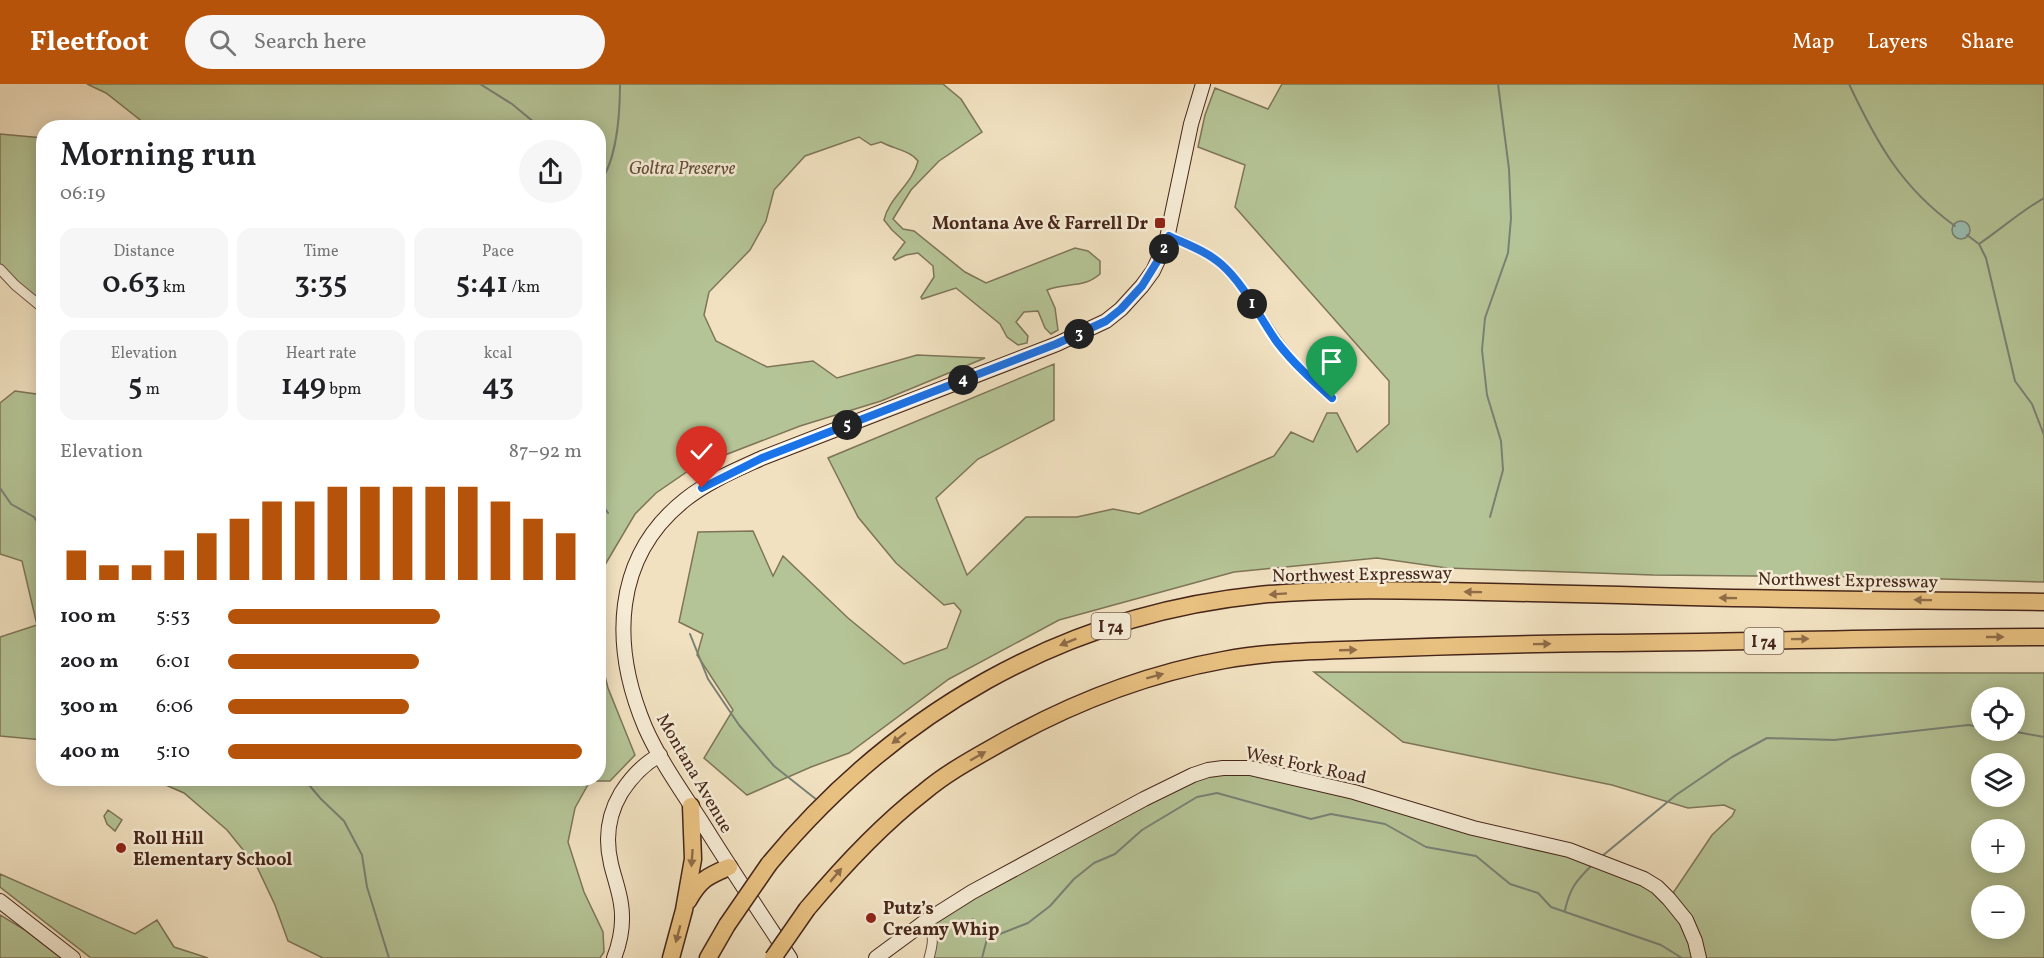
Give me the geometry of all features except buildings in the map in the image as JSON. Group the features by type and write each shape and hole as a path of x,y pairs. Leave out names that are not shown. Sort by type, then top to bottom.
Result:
{"highway":[{"name":"Northwest Expressway","path":"708,958 727,925 769,864 866,763 918,723 1006,668 1100,629 1181,608 1256,595 1325,590 2044,602"},
{"name":"I 74","path":"773,958 807,909 841,869 866,843 924,791 960,766 1040,721 1117,687 1183,669 1226,659 1281,653 1484,645 1808,639 2044,638"},
{"path":"671,958 684,910 693,859 691,806"},
{"path":"684,910 696,888 704,879 710,874 729,867"}],"street":[{"name":"Montana Avenue","path":"790,958 729,867 646,728 624,660 624,605 630,580 644,549 652,535 673,510 699,489 762,458 1056,344 1106,321 1121,309 1142,286 1160,257 1169,236 1191,124 1203,84"},
{"path":"1169,236 1212,257 1222,265 1238,283 1295,363 1332,398"},
{"path":"0,269 36,302"},
{"path":"614,958 622,935 622,920 621,903 609,852 609,825 618,799 626,785 645,764 660,754"},
{"name":"West Fork Road","path":"876,958 926,921 972,892 1144,799 1193,775 1223,768 1250,768 1354,792 1473,828 1559,847 1616,868 1651,883 1670,899 1686,920 1699,954"},
{"path":"0,902 73,958"},
{"path":"926,921 932,930 933,943 929,958"}],"green space":[{"name":"Goltra Preserve","path":"87,84 943,84 961,99 982,132 939,161 911,190 893,219 903,229 914,231 965,272 986,283 1075,248 1088,251 1100,261 1100,274 1081,284 1047,290 1055,308 1058,330 1051,334 1045,328 1038,311 1024,312 1016,322 1028,336 1027,343 1018,345 1007,337 1000,324 956,288 922,299 921,297 934,277 933,266 918,253 895,260 893,258 905,242 884,220 891,204 915,169 918,161 915,157 881,142 871,145 859,137 805,156 774,190 766,221 750,250 709,292 704,315 716,341 767,367 813,361 837,378 917,355 985,358 881,401 800,426 694,467 656,493 635,514 606,563 606,120 140,120 106,93"},
{"path":"1282,84 2044,84 2044,582 1876,577 1653,575 1447,568 1377,558 1234,572 1059,620 949,679 849,753 747,795 704,758 733,710 697,655 703,634 679,622 698,532 753,531 773,576 783,556 848,618 904,664 947,648 961,611 954,603 944,605 896,563 858,517 828,458 1054,364 1054,420 978,459 936,498 967,575 1026,517 1077,517 1113,509 1139,514 1274,456 1291,432 1313,442 1327,413 1337,413 1357,452 1389,424 1389,381 1235,207 1245,165 1198,147 1205,115 1215,88 1268,109"},
{"path":"0,134 36,137 36,302 0,269"},
{"path":"15,391 36,394 36,621 22,561 0,554 0,403"},
{"path":"36,625 36,739 0,736 0,637"},
{"path":"1314,672 2044,673 2044,958 929,958 933,943 926,921 1144,799 1223,768 1569,850 1669,899 1712,835 1732,816 1735,810 1724,805 1688,808 1612,785 1403,742"},
{"path":"606,680 635,755 610,781 606,781"},
{"path":"168,786 587,786 575,808 568,842 584,892 603,932 604,952 600,958 323,958 288,941 275,905 257,867 227,830 184,793"},
{"path":"108,810 122,820 115,831 107,824 104,816"},
{"path":"0,874 135,934 157,920 174,947 208,958 91,958 0,887"},
{"path":"0,915 25,930 61,958 0,958"}],"water":[{"path":"1961,221 1967,224 1970,230 1967,236 1961,239 1955,236 1952,230 1955,224"}],"waterway":[{"path":"480,84 512,104 531,120"},
{"path":"606,171 616,137 620,84"},
{"path":"1490,517 1503,470 1501,441 1487,395 1482,350 1485,318 1508,253 1511,218 1509,169 1498,84"},
{"path":"1849,84 1870,126 1892,162 1920,196 1955,226"},
{"path":"1979,244 2044,198"},
{"path":"1967,235 1979,244 1986,258 2015,381 2032,404 2044,435"},
{"path":"0,488 11,504 36,520"},
{"path":"690,634 708,679 739,725 774,766 817,800"},
{"path":"1601,857 1676,795 1732,757 1767,738 1834,740 1971,725"},
{"path":"2025,734 2044,737"},
{"path":"310,786 344,821 362,855 367,887 389,958"},
{"path":"982,958 987,939 1028,923 1050,906 1074,879 1094,863 1115,854 1142,830 1197,797 1217,793 1311,819 1331,814 1385,824 1426,847 1476,856 1510,884 1538,893 1551,907 1661,945 1682,958"},
{"path":"1565,910 1574,885 1592,865"},
{"path":"973,919 987,939"}],"place":[{"name":"Montana Ave & Farrell Dr","path":"1160,223"},
{"name":"Roll Hill Elementary School","path":"121,848"},
{"name":"Putz’s Creamy Whip","path":"871,918"}],"route":[{"path":"702,488 762,458 994,369 1106,321 1121,309 1142,286 1153,270 1169,236 1212,257 1222,265 1238,283 1295,363 1332,398"}]}
